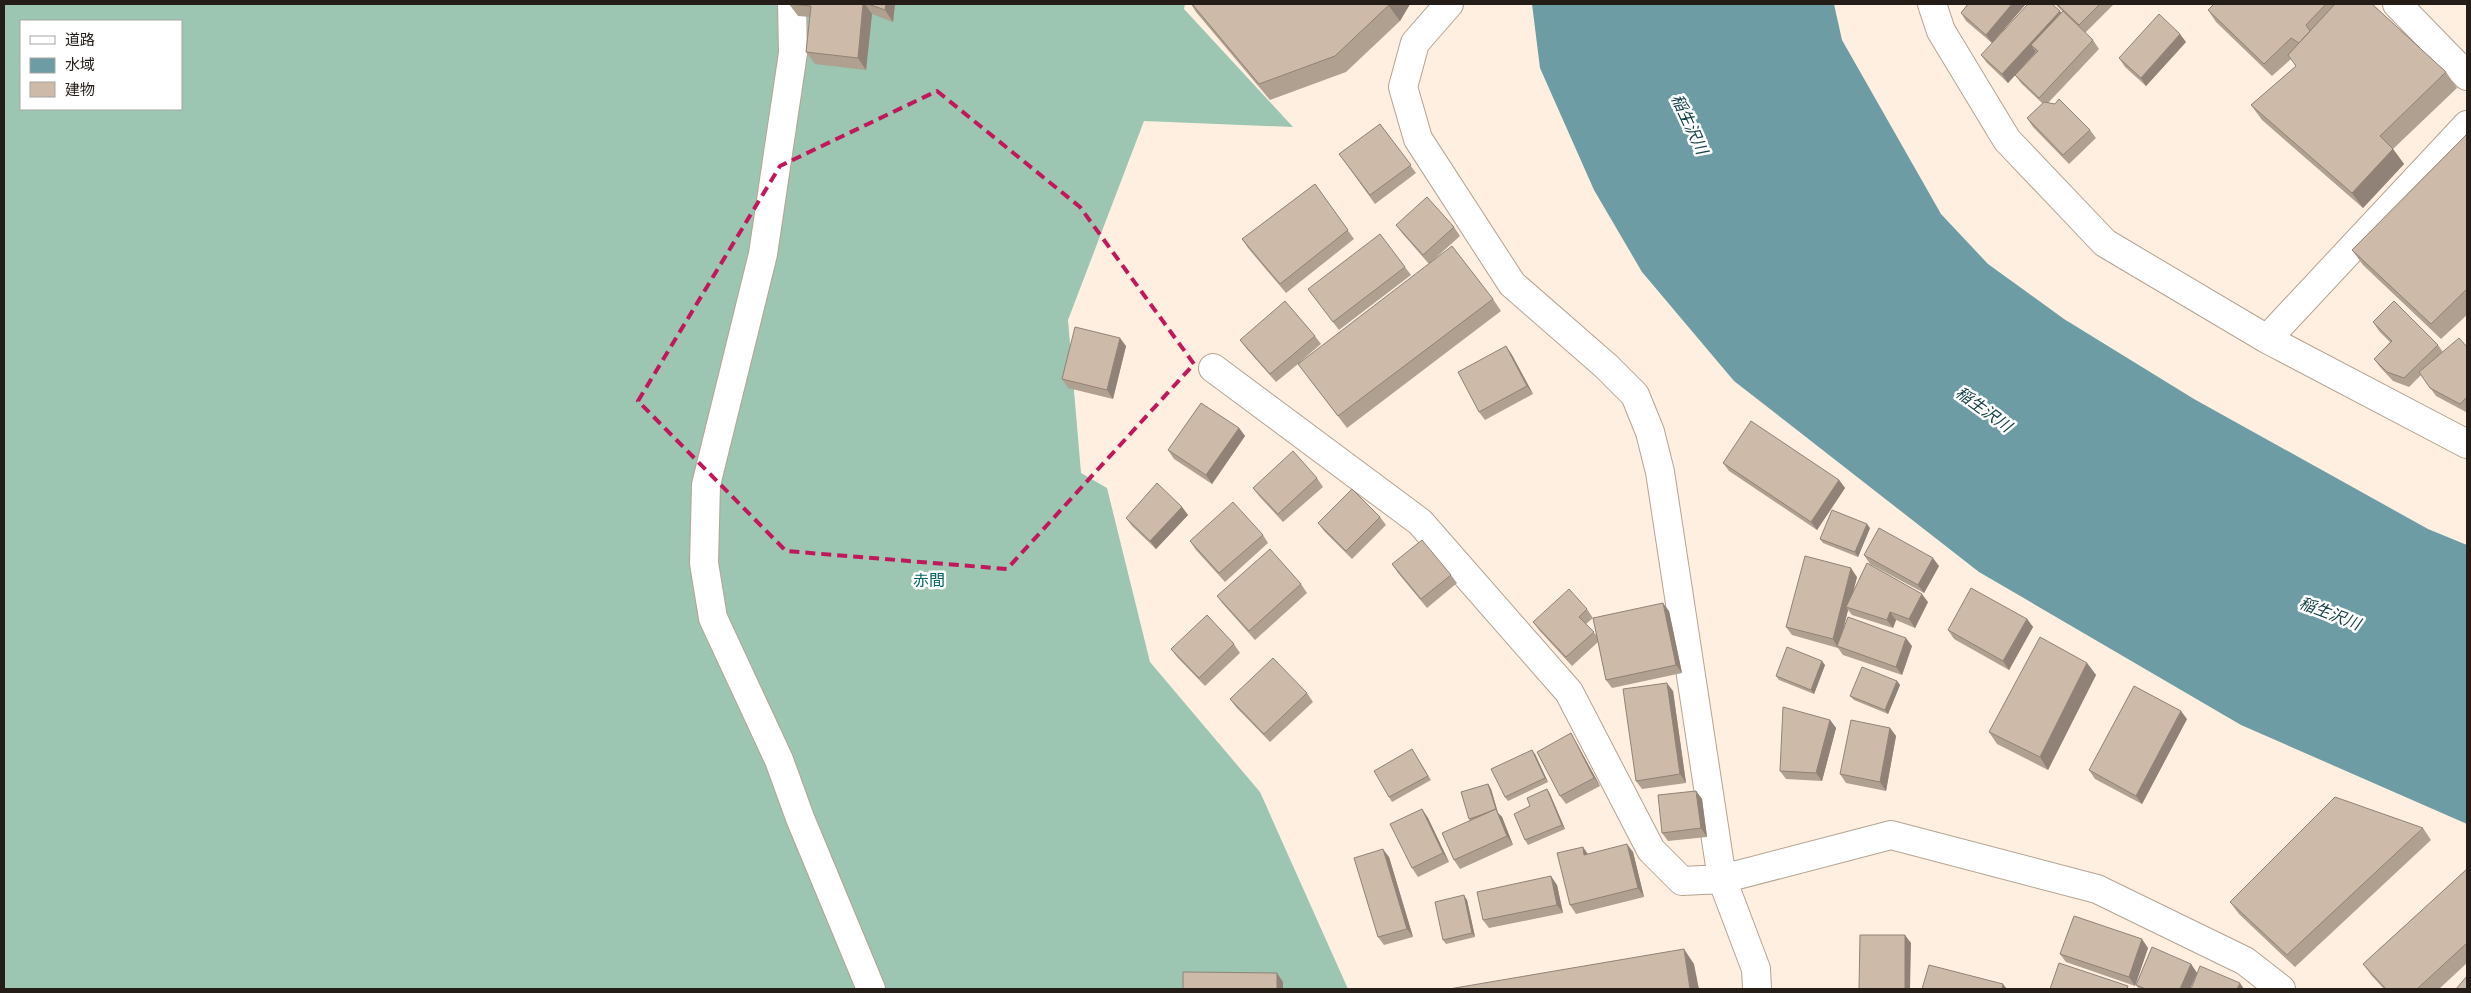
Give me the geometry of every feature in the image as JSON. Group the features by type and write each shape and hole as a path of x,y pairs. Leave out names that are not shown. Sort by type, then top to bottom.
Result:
{"street":[{"path":"792,4 793,53 763,254 706,485 704,563 713,618 779,760 800,818 871,989"},
{"path":"1449,4 1415,44 1403,87 1418,140 1512,284 1606,366 1635,395 1650,432 1660,472 1722,879 1756,969 1757,989"},
{"path":"1932,4 1941,31 2007,140 2105,243 2268,340 2467,444"},
{"path":"2397,4 2467,76"},
{"path":"2268,340 2467,125"},
{"path":"1214,368 1420,522 1570,692 1651,850 1682,881 1722,879 1891,835 2097,889 2244,961 2281,989"}],"highlighted area":[{"path":"937,91 1080,207 1194,364 1007,569 786,551 638,401 780,166"}],"green space":[{"path":"4,4 1185,4 1184,9 1293,127 1144,121 1068,320 1081,473 1107,488 1150,662 1260,792 1348,989 4,989"}],"water":[{"name":"稲生沢川","path":"1532,4 1834,4 1842,40 1941,214 1988,264 2064,319 2194,399 2428,529 2467,545 2467,824 2241,725 1979,572 1734,381 1642,272 1594,190 1540,68"}],"building":[{"path":"789,4 863,4 858,58 806,52 811,6"},
{"path":"868,4 886,4 885,10"},
{"path":"1192,4 1390,4 1335,56 1259,84"},
{"path":"1968,4 2012,4 1986,35 1961,13"},
{"path":"2028,4 2052,4 2060,11 2002,74 1981,55"},
{"path":"2057,4 2100,4 2079,25"},
{"path":"2214,4 2326,4 2306,25 2310,31 2299,43 2291,38 2264,64 2208,10"},
{"path":"2335,4 2372,4 2446,72 2380,136 2393,149 2352,193 2251,105 2296,66 2288,55"},
{"path":"2063,11 2093,40 2039,98 2015,75 2038,51 2031,45"},
{"path":"2159,14 2180,34 2141,78 2119,58"},
{"path":"2059,99 2090,130 2063,155 2027,118 2044,102 2055,104"},
{"path":"1380,124 1411,165 1370,195 1339,154"},
{"path":"2467,134 2467,289 2431,324 2352,250"},
{"path":"1315,184 1348,230 1280,284 1242,239"},
{"path":"1427,197 1454,227 1423,255 1396,225"},
{"path":"1380,234 1405,267 1333,322 1308,289"},
{"path":"1452,246 1493,299 1338,416 1298,364"},
{"path":"1285,301 1315,336 1270,374 1240,340"},
{"path":"2394,301 2438,345 2404,378 2387,372 2374,359 2392,341 2373,322"},
{"path":"1075,327 1120,338 1107,390 1062,379"},
{"path":"2459,338 2467,347 2467,397 2460,404 2430,388 2419,372"},
{"path":"1506,346 1527,386 1479,412 1458,372"},
{"path":"1201,403 1239,428 1206,475 1168,450"},
{"path":"1751,421 1839,480 1811,522 1723,463"},
{"path":"1293,451 1317,478 1278,514 1253,488"},
{"path":"1157,483 1182,507 1150,541 1126,518"},
{"path":"1352,489 1380,517 1346,551 1318,523"},
{"path":"1233,502 1263,535 1219,573 1190,541"},
{"path":"1832,510 1867,524 1855,552 1820,539"},
{"path":"1879,528 1933,558 1918,585 1864,555"},
{"path":"1422,540 1451,575 1421,599 1392,564"},
{"path":"1270,549 1301,584 1249,631 1217,596"},
{"path":"1805,556 1851,568 1833,639 1786,627"},
{"path":"1867,563 1922,594 1909,619 1890,612 1887,620 1846,607"},
{"path":"1971,588 2027,619 2003,661 1948,630"},
{"path":"1569,589 1587,609 1579,617 1594,632 1566,657 1533,622"},
{"path":"1663,603 1676,665 1606,680 1593,618"},
{"path":"1207,615 1234,644 1199,678 1171,649"},
{"path":"1848,617 1906,638 1896,667 1837,646"},
{"path":"2040,637 2087,663 2040,757 1989,732"},
{"path":"1787,647 1822,661 1811,690 1776,676"},
{"path":"1273,658 1307,693 1264,734 1230,699"},
{"path":"1862,667 1897,681 1885,710 1850,696"},
{"path":"1667,683 1680,774 1636,781 1623,689"},
{"path":"2134,686 2181,711 2136,796 2089,770"},
{"path":"1783,707 1830,720 1816,773 1780,771"},
{"path":"1851,720 1890,728 1880,782 1840,774"},
{"path":"1571,733 1594,778 1560,796 1537,752"},
{"path":"1412,749 1428,776 1389,797 1374,771"},
{"path":"1532,750 1545,778 1505,797 1491,769"},
{"path":"1488,784 1496,809 1469,819 1461,792"},
{"path":"1547,789 1562,825 1525,840 1514,814 1530,806 1527,798"},
{"path":"1696,791 1701,828 1662,833 1658,795"},
{"path":"2335,797 2423,828 2287,955 2230,902"},
{"path":"1422,809 1443,853 1412,868 1390,824"},
{"path":"1496,809 1507,836 1454,860 1442,833"},
{"path":"1627,844 1638,888 1570,905 1557,853 1583,847 1584,855"},
{"path":"1383,849 1407,929 1378,937 1354,858"},
{"path":"2467,869 2467,943 2417,989 2386,989 2363,964"},
{"path":"1551,876 1557,905 1483,920 1477,892"},
{"path":"1464,895 1472,933 1443,940 1435,902"},
{"path":"2074,916 2142,939 2129,977 2060,954"},
{"path":"1860,935 1905,935 1905,989 1859,989"},
{"path":"2152,947 2191,964 2180,989 2146,989 2136,985"},
{"path":"1684,949 1690,989 1449,989"},
{"path":"2059,963 2128,986 2127,989 2050,989"},
{"path":"1929,965 2003,984 2002,989 1922,989"},
{"path":"2200,966 2240,983 2237,989 2191,989"},
{"path":"1183,972 1277,973 1277,989 1183,989"},
{"path":"2467,976 2467,989 2456,989"}],"district":[{"name":"赤間","path":"929,580"}]}
